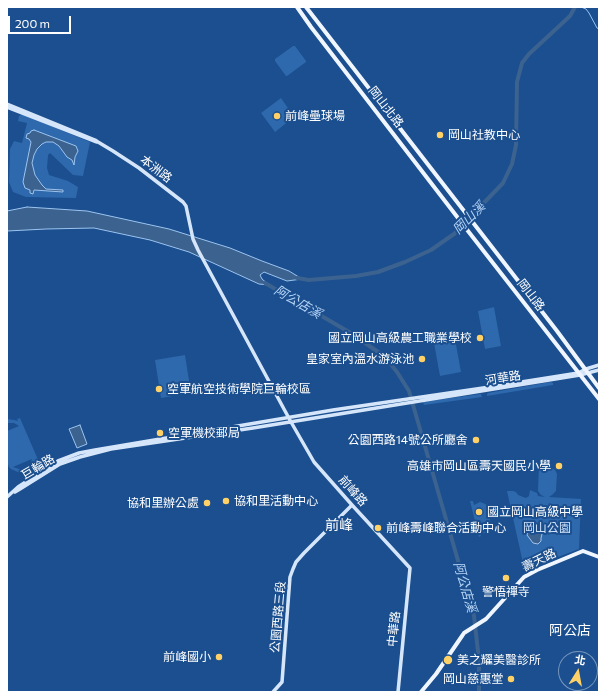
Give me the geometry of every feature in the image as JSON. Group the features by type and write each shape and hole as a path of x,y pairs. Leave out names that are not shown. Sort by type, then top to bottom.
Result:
{"main road":[{"name":"岡山北路","path":"297,7 467,230"},
{"name":"岡山北路","path":"306,7 476,227"},
{"name":"岡山路","path":"476,227 599,388"},
{"name":"岡山路","path":"467,230 599,399"},
{"name":"壽天路","path":"421,692 436,674 464,633 486,619 524,577 530,573 583,551 599,557"}],"street":[{"name":"本洲路","path":"7,105 94,139 138,167 183,202 186,206 189,222 198,250 289,418"},
{"path":"587,371 599,364"},
{"path":"587,371 599,370"},
{"name":"河華路","path":"402,402 579,374 587,371"},
{"path":"289,418 402,402"},
{"path":"291,422 402,402"},
{"name":"前峰路","path":"289,418 314,462 410,568"},
{"name":"巨輪路","path":"12,493 18,487 58,461 79,453 111,446 289,418"},
{"name":"巨輪路","path":"12,493 60,464 80,457 112,450 291,422"},
{"path":"7,497 12,493"},
{"name":"公園西路三段","path":"273,692 282,682 290,577 293,569 296,562 304,553 352,505"},
{"name":"中華路","path":"398,692 410,568"}],"green space":[{"path":"295,46 306,62 286,76 275,59"},
{"name":"前峰壘球場","path":"281,98 290,111 290,120 275,132 261,113"},
{"path":"22,114 90,142 83,176 73,175 50,153 48,155 47,168 49,175 68,181 78,187 76,198 26,197 13,192 9,182 10,149 14,141 22,143 27,123 18,121 19,116"},
{"path":"494,307 501,346 485,349 478,311"},
{"path":"455,339 461,372 440,376 434,343"},
{"path":"185,355 191,393 161,398 155,360"},
{"path":"550,382 553,383 553,385 487,396 488,393"},
{"path":"481,394 482,397 424,405 423,402"},
{"path":"20,418 39,462 36,464 35,462 29,471 20,473 11,469 7,462 7,431 19,426 14,423 7,423 7,419 18,421 17,419","holes":["32,459 30,465 26,469 13,467"]},
{"name":"岡山公園","path":"539,463 542,463 542,469 547,467 551,468 555,470 557,474 556,491 549,497 581,499 579,549 534,566 525,572 507,491 516,492 518,495 526,498 529,496 530,490 537,493 538,496 545,497 538,491"},
{"path":"470,501 473,501 474,505 480,502 487,505 491,525 490,529 485,533 480,532 481,536 479,537"}],"shaded area":[{"path":"34,130 76,146 78,151 75,157 74,165 72,160 67,157 59,146 53,142 46,142 42,144 34,155 32,163 35,175 42,185 46,189 63,190 63,192 34,190 33,194 30,193 30,190 25,188 23,182 31,142 26,138 27,134"},
{"name":"阿公店溪","path":"27,207 87,211 169,229 230,248 289,271 302,279 287,281 264,272 260,275 269,285 259,284 189,252 150,240 94,228 7,231 7,211"},
{"path":"80,425 87,444 77,448 69,429"},
{"path":"531,524 538,526 542,532 541,541 538,544 533,543 527,535"}],"waterway":[{"name":"岡山溪","path":"297,278 309,280 356,276 378,272 431,250 454,234 503,183 512,164 516,145 517,82 522,63 529,54 570,16 575,7"},
{"path":"581,7 586,9 599,29"},
{"name":"阿公店溪","path":"265,283 349,332 384,356 397,372 409,391 474,616 479,660 479,692"}],"place":[{"name":"前峰壘球場","path":"277,116"},
{"name":"岡山社教中心","path":"440,135"},
{"name":"國立岡山高級農工職業學校","path":"480,338"},
{"name":"皇家室內溫水游泳池","path":"422,359"},
{"name":"空軍航空技術學院巨輪校區","path":"159,389"},
{"name":"空軍機校郵局","path":"160,433"},
{"name":"公園西路14號公所廳舍","path":"476,440"},
{"name":"高雄市岡山區壽天國民小學","path":"559,466"},
{"name":"協和里活動中心","path":"226,501"},
{"name":"協和里辦公處","path":"207,503"},
{"name":"國立岡山高級中學","path":"479,512"},
{"name":"前峰壽峰聯合活動中心","path":"378,528"},
{"name":"警悟禪寺","path":"506,578"},
{"name":"前峰國小","path":"219,657"},
{"name":"美之耀美醫診所","path":"448,660"},
{"name":"岡山慈惠堂","path":"511,679"}],"district":[{"name":"前峰","path":"339,525"},
{"name":"阿公店","path":"570,630"}]}
